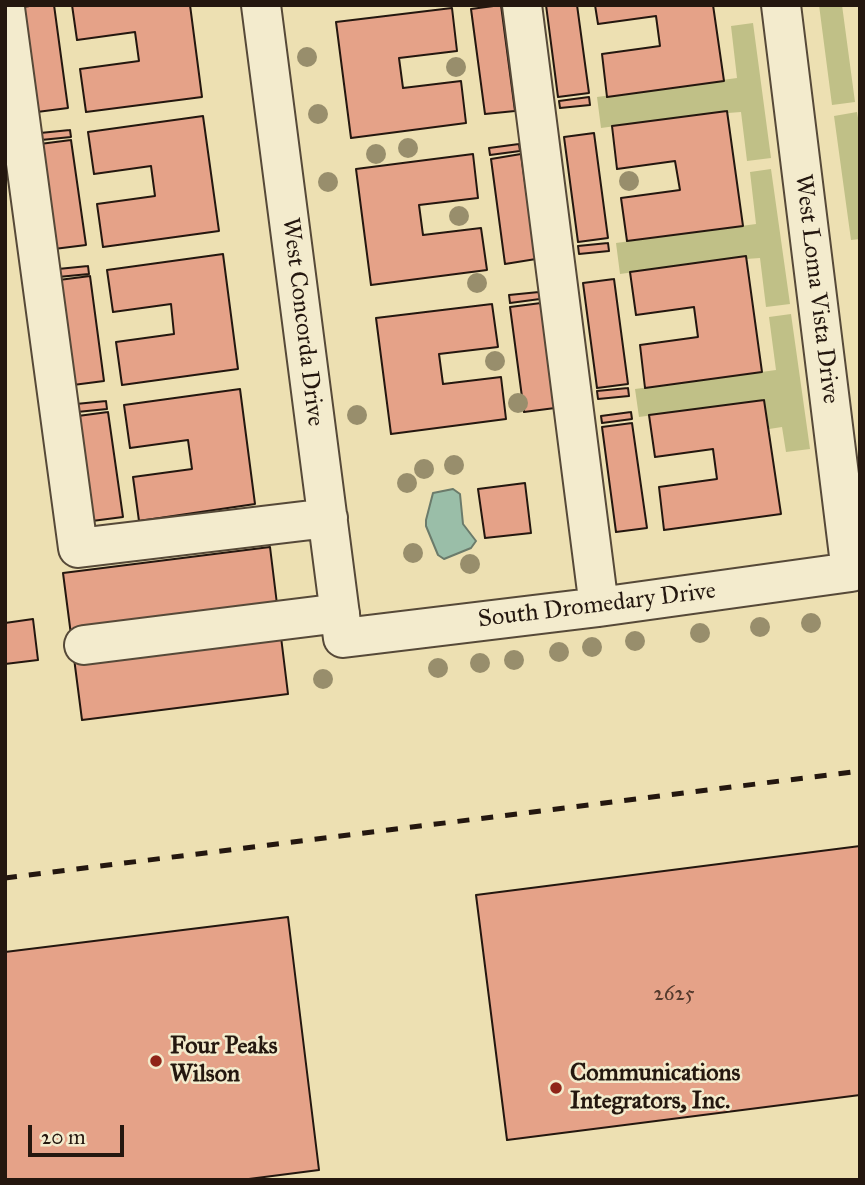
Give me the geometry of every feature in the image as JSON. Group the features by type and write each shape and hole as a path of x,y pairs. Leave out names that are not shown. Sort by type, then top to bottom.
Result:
{"street":[{"name":"West Concorda Drive","path":"261,5 342,626"},
{"path":"523,5 599,607"},
{"name":"West Loma Vista Drive","path":"781,5 855,574"},
{"path":"5,8 78,548 328,518"},
{"name":"South Dromedary Drive","path":"84,645 599,607 855,574"}],"green space":[{"path":"819,5 842,5 855,102 832,105"},
{"path":"753,23 771,158 747,161 741,112 727,111 601,128 597,97 737,78 731,26"},
{"path":"857,112 860,130 860,239 851,240 834,116"},
{"path":"771,169 790,304 766,307 760,258 745,257 620,274 616,243 756,224 750,172"},
{"path":"791,314 810,449 786,452 782,427 769,429 764,400 639,417 635,389 776,370 769,317"}],"shaded area":[{"path":"453,489 460,494 463,524 476,541 471,548 444,559 438,555 426,520 433,493"}],"building":[{"path":"54,5 68,108 37,112 23,7"},
{"path":"72,5 190,5 202,97 86,112 80,69 139,61 135,32 77,40"},
{"path":"501,5 515,111 485,114 471,9"},
{"path":"546,5 577,5 589,93 558,97"},
{"path":"595,5 713,5 724,81 607,97 602,54 660,46 656,16 598,24"},
{"path":"452,8 457,51 399,58 403,88 461,81 466,123 351,138 336,22"},
{"path":"589,97 590,105 560,108 559,101"},
{"path":"727,111 743,226 627,241 621,198 680,190 675,161 617,169 612,126"},
{"path":"203,116 219,231 103,247 97,204 155,196 151,166 94,174 88,132"},
{"path":"70,130 71,137 41,140 40,133"},
{"path":"594,133 608,238 578,242 564,137"},
{"path":"71,140 86,245 54,249 40,144"},
{"path":"519,144 520,151 490,155 489,148"},
{"path":"473,154 478,198 419,205 423,235 481,228 487,270 371,285 356,169"},
{"path":"521,154 536,259 505,264 491,159"},
{"path":"608,243 609,251 579,254 578,246"},
{"path":"223,254 238,369 122,385 116,342 174,334 171,304 113,312 107,270"},
{"path":"746,256 762,372 645,388 640,345 698,337 694,307 636,315 630,272"},
{"path":"88,266 89,274 58,277 58,269"},
{"path":"90,276 104,381 73,385 59,280"},
{"path":"614,279 628,384 597,388 583,283"},
{"path":"539,292 540,299 510,303 509,295"},
{"path":"541,303 555,408 524,412 510,307"},
{"path":"492,304 498,347 439,354 443,384 501,377 506,419 391,434 376,318"},
{"path":"628,388 629,396 598,399 597,391"},
{"path":"240,389 255,504 139,521 133,477 192,469 188,440 130,448 124,405"},
{"path":"764,400 781,514 664,530 659,487 717,479 713,449 655,457 649,415"},
{"path":"106,401 107,409 77,412 76,404"},
{"path":"108,412 123,517 92,521 78,416"},
{"path":"631,412 632,419 602,423 601,416"},
{"path":"632,423 647,528 616,532 602,427"},
{"path":"525,483 531,533 485,538 478,489"},
{"path":"270,547 288,694 82,720 63,573"},
{"path":"33,619 38,660 5,664 5,623"},
{"path":"860,846 860,1095 507,1140 476,895"},
{"name":"Four Peaks Wilson","path":"288,917 319,1170 241,1180 5,1180 5,952"}],"railway":[{"path":"5,878 860,771"}],"place":[{"name":"Four Peaks Wilson","path":"156,1061"},
{"name":"Communications Integrators, Inc.","path":"556,1088"}]}
